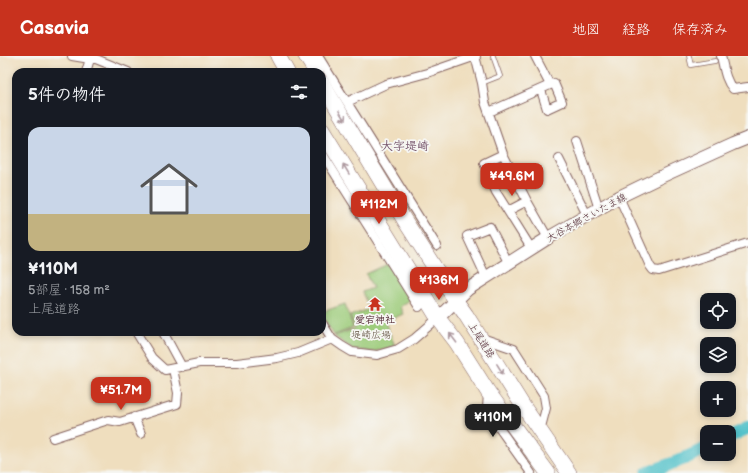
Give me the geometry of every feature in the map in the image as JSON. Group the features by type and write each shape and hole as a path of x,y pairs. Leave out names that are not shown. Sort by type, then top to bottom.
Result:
{"highway":[{"path":"278,56 284,68"},
{"name":"上尾道路","path":"326,90 456,301 569,473"},
{"path":"326,137 405,276 457,343 488,392 548,473"}],"main road":[{"name":"大谷本郷さいたま線","path":"438,318 468,289 587,215 656,179 748,138"}],"street":[{"path":"72,56 94,58 118,68"},
{"path":"347,102 386,84 427,74 475,56 485,102 503,154 548,238"},
{"path":"535,56 550,85"},
{"path":"88,68 94,58"},
{"path":"718,58 733,90 748,87"},
{"path":"326,77 347,102 437,246"},
{"path":"489,112 554,83 562,102 547,110 541,90"},
{"path":"577,141 599,209"},
{"path":"503,154 484,163 496,192 532,248"},
{"path":"326,159 405,276 419,307"},
{"path":"559,159 587,215"},
{"path":"620,197 653,270 659,271 748,243"},
{"path":"508,211 527,200"},
{"path":"405,220 413,207"},
{"path":"486,277 467,236 490,227 509,264"},
{"path":"326,329 332,339 352,352 377,355 398,349 414,339 438,318"},
{"path":"138,336 152,358 165,370 199,364 237,363 277,358 298,353 332,339"},
{"path":"165,336 182,367"},
{"path":"481,338 514,349 544,396 546,408 540,431"},
{"path":"53,438 108,420 120,422 177,404 178,392 173,369"},
{"path":"488,392 487,408 512,449 531,473"},
{"path":"134,417 141,434"}],"lane":[{"path":"482,83 500,76 493,56"},
{"path":"689,56 691,66 718,58"}],"green space":[{"name":"堤崎広場","path":"388,264 411,299 400,307 403,314 385,322 395,346 373,352 353,349 334,336 355,329 350,316 369,309 362,292 373,288 366,274"},
{"path":"345,304 353,328 334,335 326,322 326,311"}],"waterway":[{"path":"736,434 748,428"},
{"path":"647,473 700,451"}],"place":[{"name":"愛宕神社","path":"375,304"}],"district":[{"name":"大字堤崎","path":"405,146"}]}
